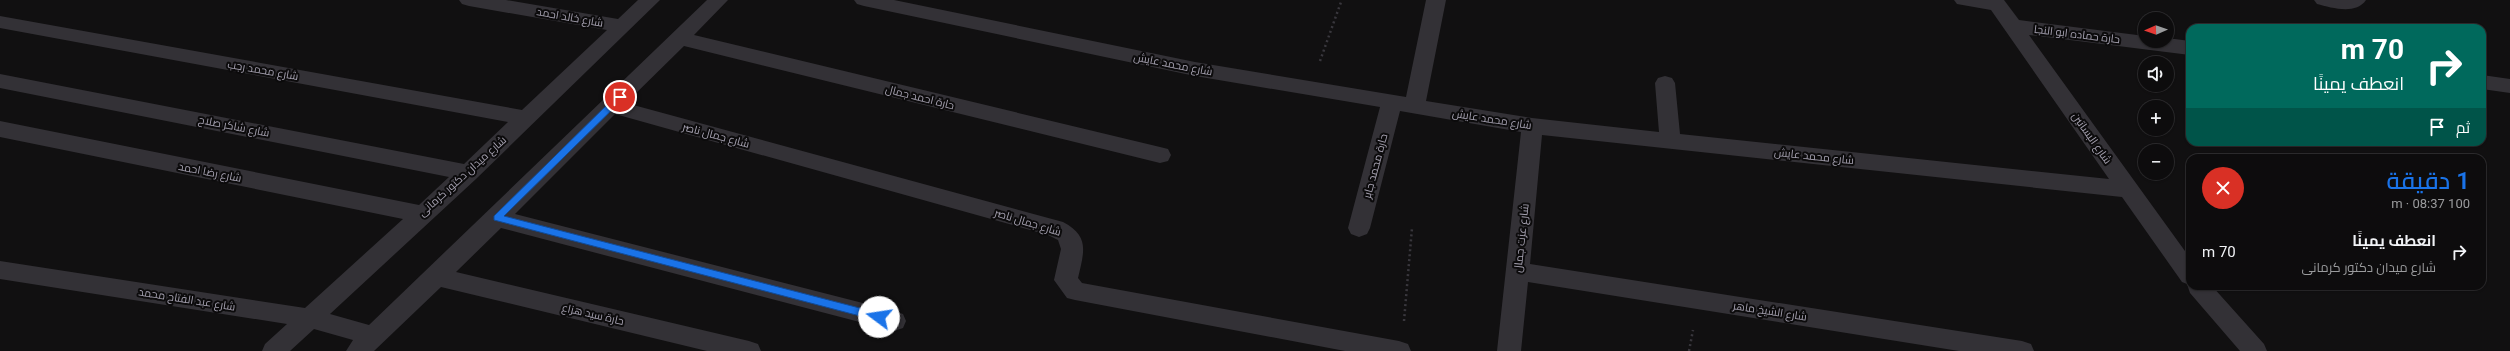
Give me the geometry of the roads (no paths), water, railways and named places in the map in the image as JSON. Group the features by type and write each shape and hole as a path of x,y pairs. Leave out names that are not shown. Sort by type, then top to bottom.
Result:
{"street":[{"name":"شارع خالد احمد","path":"469,0 623,26"},
{"name":"شارع ميدان دكتور كرمانى","path":"274,351 421,214 468,173 650,0"},
{"path":"365,344 437,277 718,0"},
{"name":"شارع محمد عايش","path":"864,0 1195,69 1391,104 1532,126 2128,189"},
{"path":"1414,107 1436,0"},
{"path":"1964,0 1995,2"},
{"path":"2324,0 2353,3 2356,0"},
{"name":"شارع البساتين","path":"1995,2 2186,270"},
{"name":"شارع محمد رجب","path":"0,22 526,118"},
{"name":"حارة حماده ابو النجا","path":"2012,26 2186,48"},
{"name":"حارة احمد جمال","path":"680,38 1160,156"},
{"name":"شارع شاكر صلاح","path":"0,81 468,173"},
{"path":"1665,83 1670,140"},
{"path":"2486,83 2510,86"},
{"name":"حارة محمد جابر","path":"1359,228 1391,104"},
{"name":"شارع جمال ناصر","path":"611,106 1055,228 1068,235 1073,249 1066,280 1075,291 1399,351"},
{"name":"شارع عزت جمال","path":"1509,351 1532,126"},
{"name":"شارع رضا احمد","path":"0,129 421,214"},
{"path":"497,218 894,321"},
{"name":"شارع عبد الفتاح محمد","path":"0,270 308,318 365,344"},
{"name":"شارع الشيخ ماهر","path":"1517,271 2022,351"},
{"name":"حارة سيد هزاع","path":"437,277 749,351"},
{"path":"2202,290 2255,351"}]}
